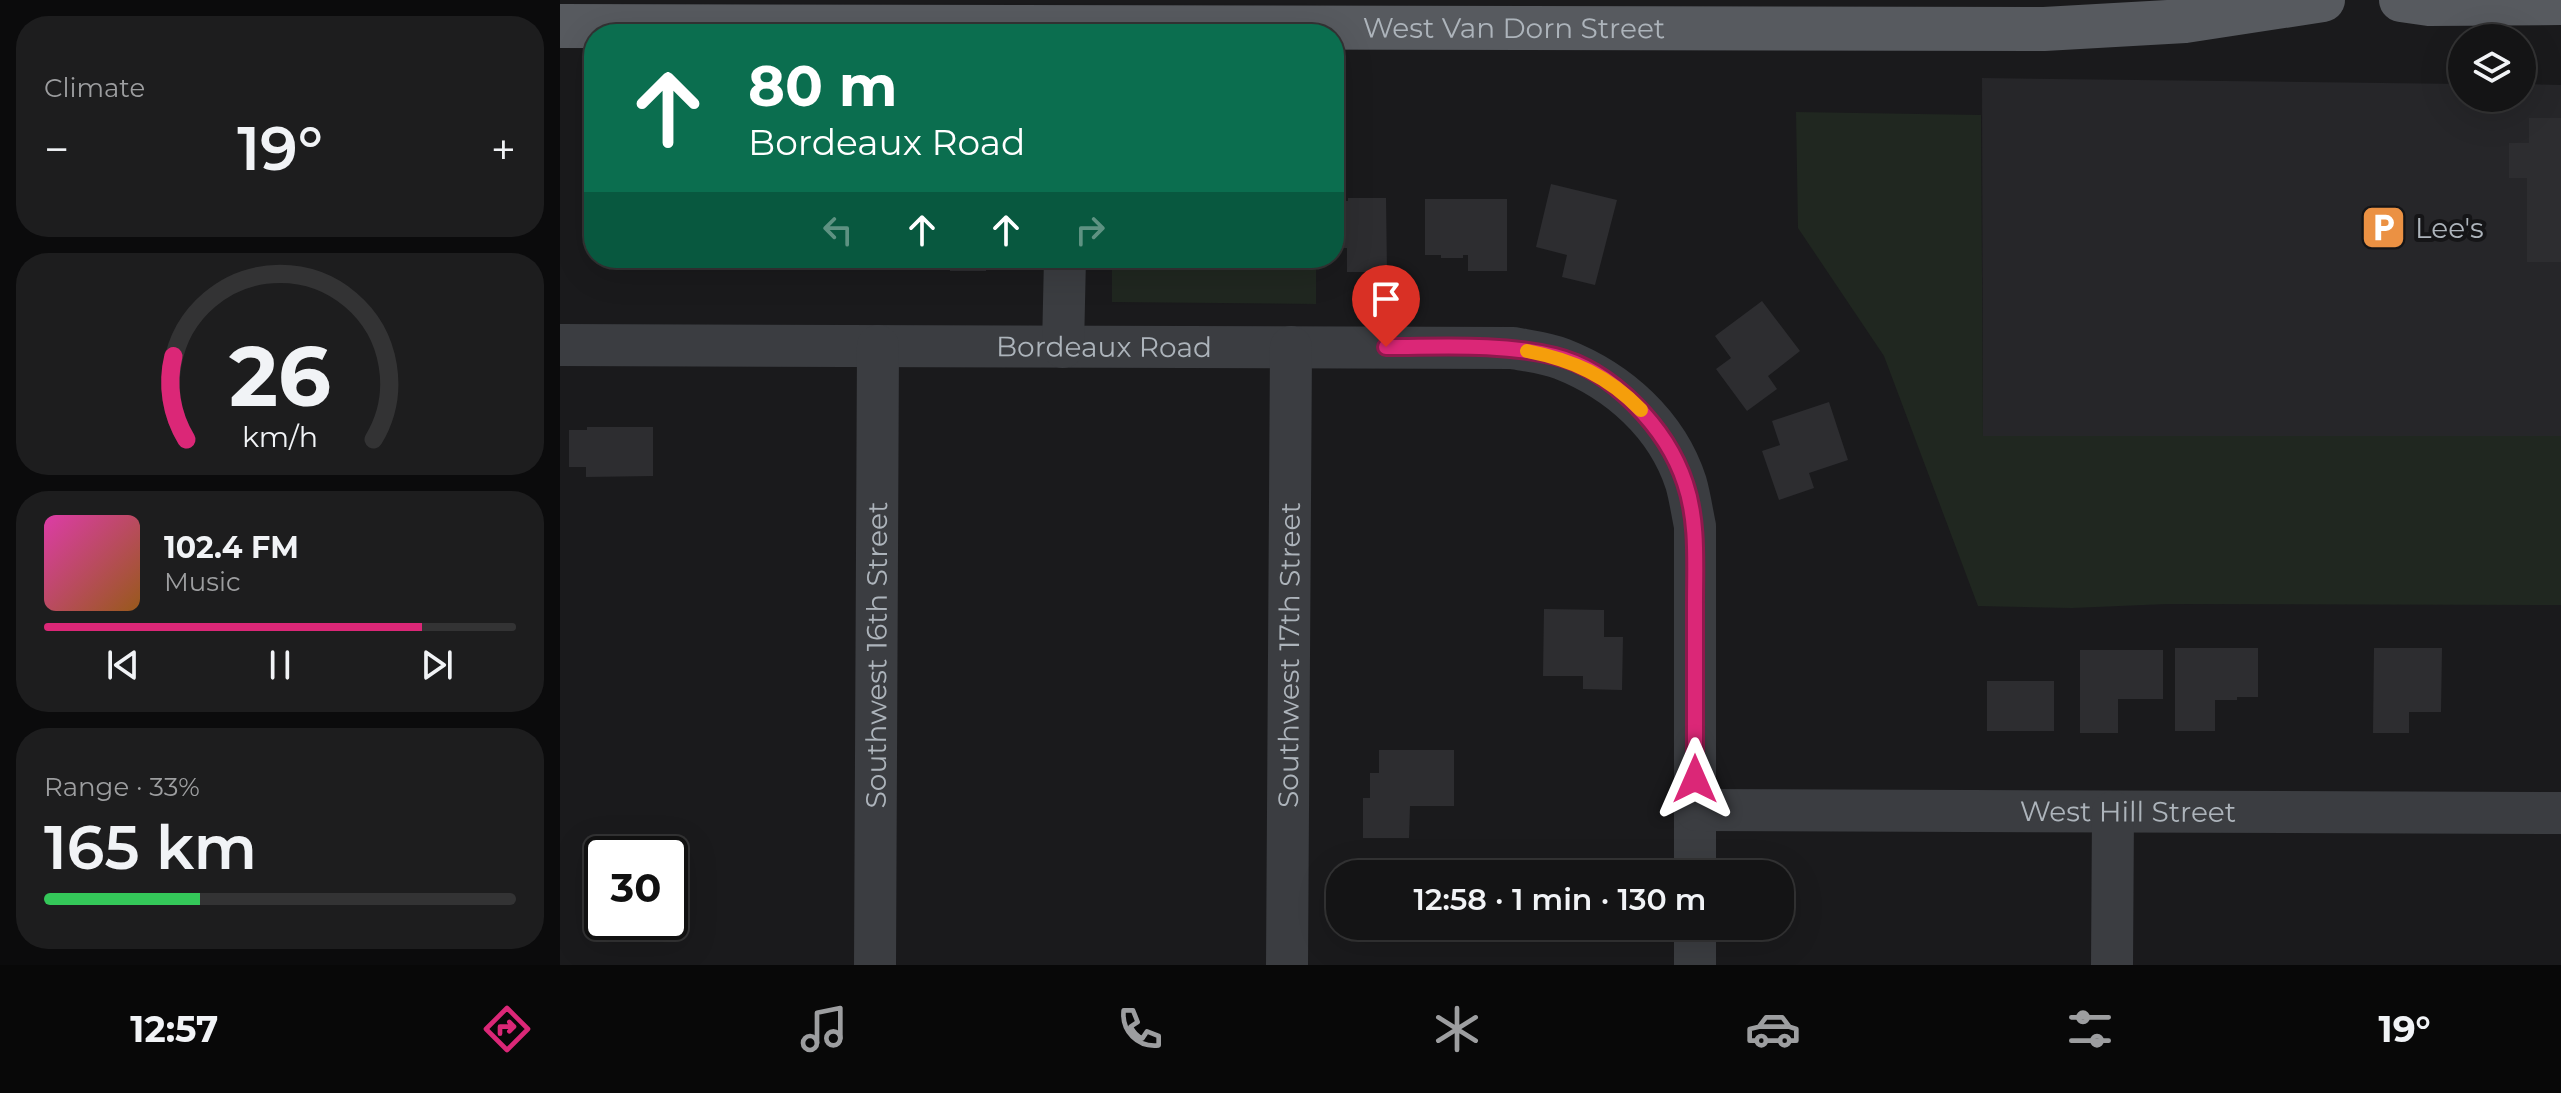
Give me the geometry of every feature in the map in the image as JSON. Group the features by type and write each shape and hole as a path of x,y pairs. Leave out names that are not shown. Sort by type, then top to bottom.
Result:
{"main road":[{"name":"West Van Dorn Street","path":"1344,30 2044,29 2185,21 2323,0"},
{"path":"2401,0 2429,4 2561,3"},
{"name":"West Van Dorn Street","path":"560,26 584,26"}],"street":[{"path":"1063,347 1065,268"},
{"name":"Bordeaux Road","path":"560,345 1513,348 1559,357 1601,377 1633,402 1667,444 1685,482 1695,526 1695,860"},
{"name":"Southwest 16th Street","path":"875,965 878,346"},
{"name":"Southwest 17th Street","path":"1287,965 1291,347"},
{"name":"West Hill Street","path":"1696,810 2561,813"},
{"path":"2112,965 2113,812"},
{"path":"1695,940 1695,965"}],"shaded area":[{"path":"1982,78 2448,84 2448,112 2536,112 2536,84 2561,85 2561,436 1983,436"},
{"path":"1796,112 1981,115 1983,436 2561,436 2561,605 1978,606 1884,356 1798,228"},
{"path":"1112,268 1316,268 1316,304 1112,302"}],"building":[{"path":"2529,118 2561,118 2561,262 2527,262 2527,178 2509,178 2509,143 2529,143"},
{"path":"1551,184 1617,200 1595,285 1562,277 1567,255 1536,247"},
{"path":"1348,198 1386,198 1387,272 1347,272 1344,201"},
{"path":"1425,199 1507,199 1507,271 1468,271 1468,255 1463,255 1463,258 1441,258 1441,255 1425,255"},
{"path":"712,268 763,268 763,269"},
{"path":"950,268 986,268 986,271 950,271"},
{"path":"1762,301 1800,351 1768,376 1777,389 1747,411 1716,369 1731,358 1715,336"},
{"path":"1829,402 1848,460 1809,473 1814,488 1779,500 1762,451 1780,445 1772,421"},
{"path":"587,427 653,427 653,476 586,477 586,467 569,467 569,430 587,430"},
{"path":"1544,609 1604,610 1604,637 1623,637 1622,690 1583,689 1583,676 1543,676"},
{"path":"2175,648 2258,648 2258,697 2215,700 2215,731 2175,731"},
{"path":"2374,648 2442,648 2441,712 2409,712 2409,733 2373,733"},
{"path":"2080,650 2163,650 2163,699 2118,699 2118,733 2080,733"},
{"path":"1987,681 2054,681 2054,731 1987,731"},
{"path":"1379,750 1454,750 1454,806 1410,806 1409,838 1363,838 1363,798 1370,798 1370,773 1379,773"}],"slow traffic":[{"path":"1527,351 1559,357 1601,377 1641,410"}],"place":[{"name":"Lee's","path":"2384,228"}],"route":[{"path":"1386,347 1513,348 1559,357 1601,377 1633,402 1667,444 1685,482 1695,526 1695,779"}]}
